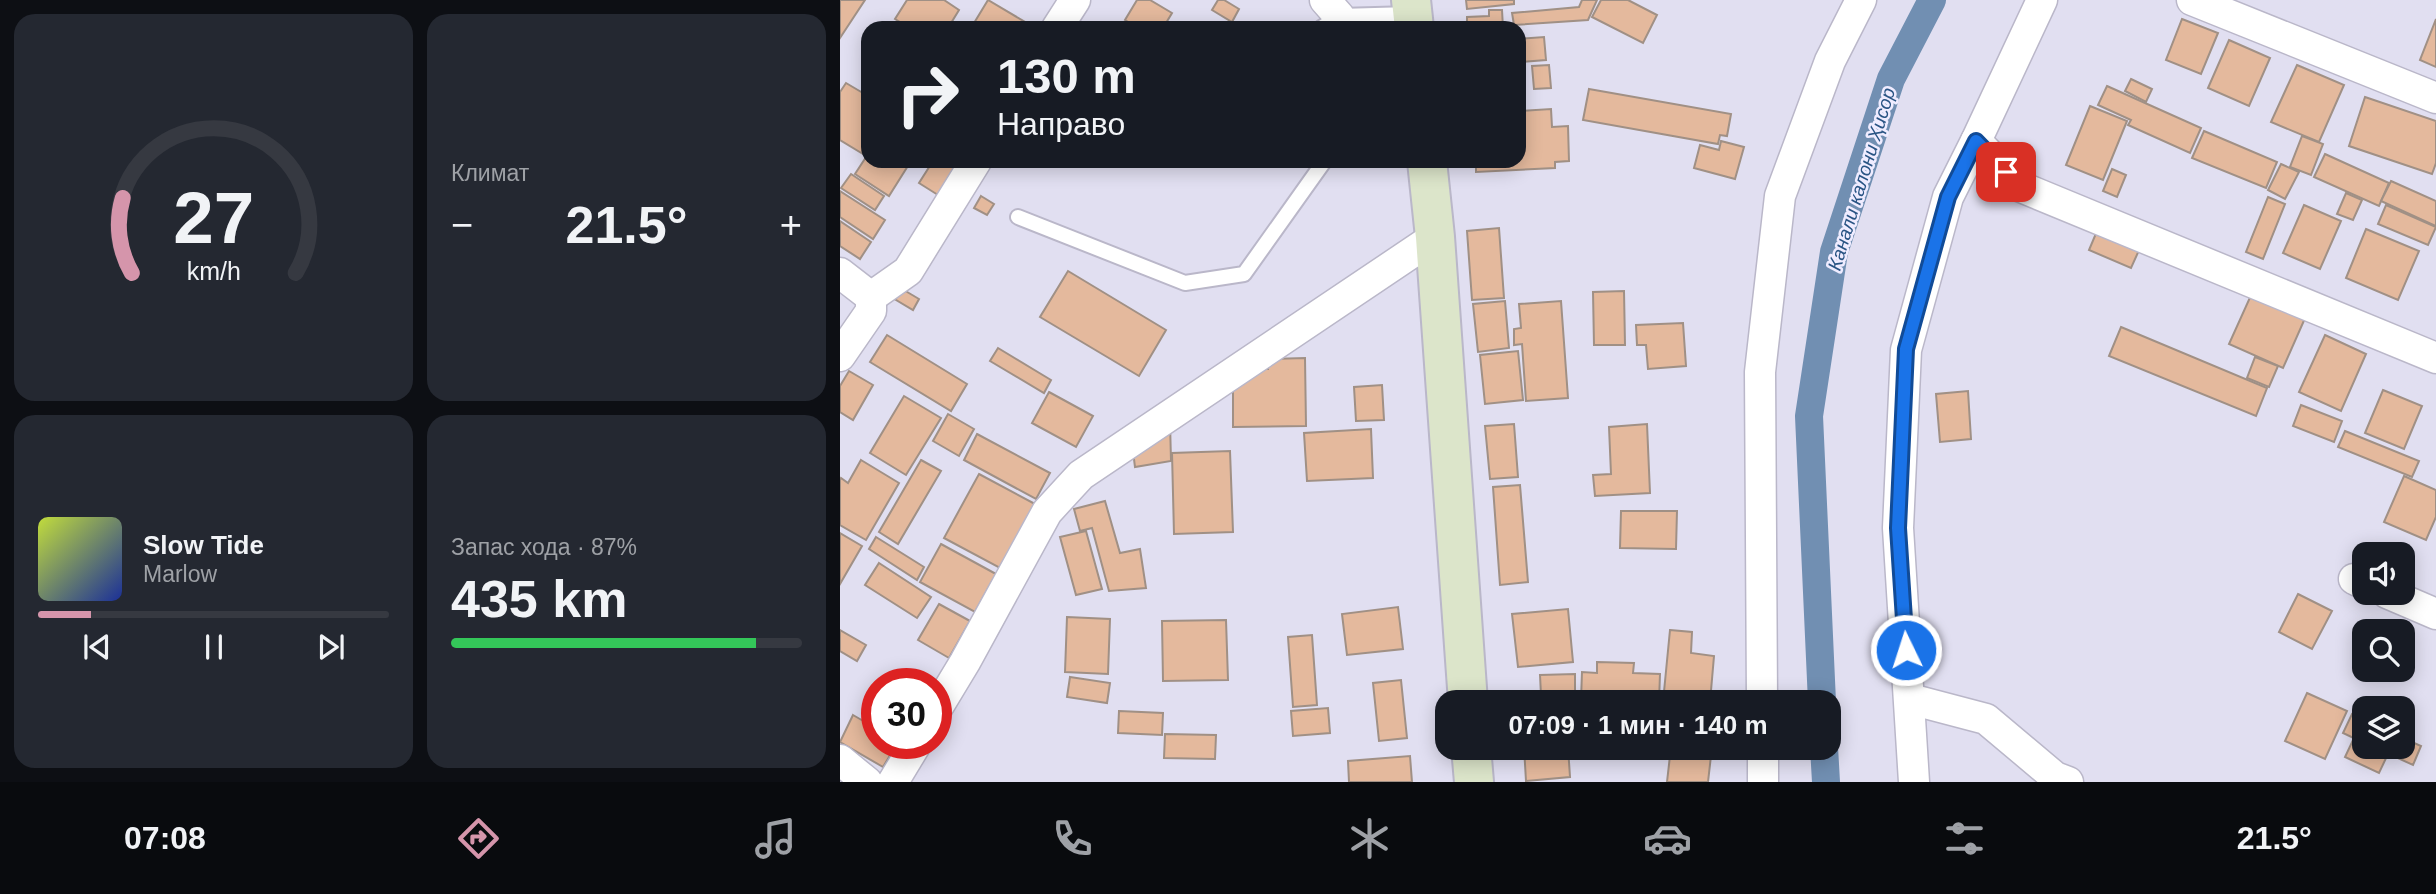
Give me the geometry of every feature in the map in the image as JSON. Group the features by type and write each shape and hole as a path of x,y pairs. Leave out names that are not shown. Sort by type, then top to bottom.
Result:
{"main road":[{"path":"1428,168 1467,690"},
{"path":"1472,760 1474,782"}],"street":[{"path":"1062,21 1075,0"},
{"path":"1762,690 1760,372 1780,196 1830,61 1861,0"},
{"path":"1914,782 1898,528 1906,349 1948,197 2042,0"},
{"path":"2192,0 2436,98"},
{"path":"1976,141 2021,187 2436,358"},
{"path":"872,297 908,271 972,168"},
{"path":"952,684 1047,512 1081,475 1435,237"},
{"path":"840,273 872,297"},
{"path":"840,356 871,311 872,297"},
{"path":"2415,605 2436,614"},
{"path":"1910,699 1986,719 2055,777 2068,782"},
{"path":"893,782 907,759"},
{"path":"840,760 867,782"},
{"path":"1762,760 1763,782"}],"lane":[{"path":"1328,15 1412,14"},
{"path":"1018,217 1185,283 1244,274 1319,168"}],"building":[{"path":"840,0 865,0 840,38"},
{"path":"907,0 944,0 959,10 952,21 895,19"},
{"path":"988,0 1024,21 975,21"},
{"path":"1137,0 1150,0 1172,13 1167,21 1125,20"},
{"path":"1218,0 1224,0 1239,9 1233,21 1212,10"},
{"path":"1466,0 1514,0 1514,4 1467,9"},
{"path":"1582,0 1597,0 1588,20 1526,24 1526,21 1513,21 1512,13 1579,7"},
{"path":"1601,0 1628,0 1657,15 1643,43 1592,17"},
{"path":"1489,10 1502,10 1503,21 1467,21 1467,17 1489,16"},
{"path":"2182,19 2218,33 2201,74 2166,60"},
{"path":"2436,19 2436,67 2420,60"},
{"path":"1544,37 1546,60 1526,61 1526,38"},
{"path":"2229,40 2270,58 2249,106 2208,88"},
{"path":"1549,65 1551,88 1534,89 1532,66"},
{"path":"2297,65 2344,85 2319,142 2271,122"},
{"path":"2131,79 2152,89 2146,102 2125,91"},
{"path":"846,83 861,92 861,153 840,140 840,92"},
{"path":"2107,86 2201,128 2190,153 2128,125 2131,120 2098,105"},
{"path":"1589,89 1731,114 1727,136 1720,135 1718,144 1583,120"},
{"path":"2365,97 2436,121 2436,163 2432,174 2349,146"},
{"path":"2090,106 2127,121 2103,180 2066,165"},
{"path":"1551,109 1552,127 1568,126 1569,161 1555,162 1555,168 1476,172 1476,168 1526,168 1526,111"},
{"path":"2204,131 2277,162 2266,188 2192,158"},
{"path":"2302,136 2323,144 2311,175 2290,167"},
{"path":"1721,141 1744,147 1735,179 1694,168 1700,145 1719,150"},
{"path":"2325,154 2389,183 2379,206 2314,177"},
{"path":"2281,164 2299,172 2285,199 2268,190"},
{"path":"861,165 861,168 907,168 889,196 855,174"},
{"path":"929,168 955,168 938,195 919,183"},
{"path":"2112,169 2126,175 2117,197 2103,191"},
{"path":"851,174 884,196 875,210 841,188"},
{"path":"2391,181 2436,201 2436,226 2381,201"},
{"path":"840,191 885,220 873,239 840,217"},
{"path":"2346,193 2362,200 2353,220 2337,214"},
{"path":"981,196 994,204 987,215 974,208"},
{"path":"2268,197 2285,204 2263,259 2246,252"},
{"path":"2304,205 2341,221 2320,269 2283,253"},
{"path":"2386,205 2436,227 2428,245 2378,224"},
{"path":"840,221 871,242 860,259 840,246"},
{"path":"1499,228 1504,298 1472,300 1467,231"},
{"path":"2366,229 2419,251 2398,300 2346,278"},
{"path":"2097,231 2140,248 2131,268 2089,250"},
{"path":"1068,271 1166,330 1139,376 1040,317"},
{"path":"892,283 919,299 913,310 886,294"},
{"path":"1624,291 1625,345 1594,345 1593,292"},
{"path":"2252,293 2306,316 2283,368 2229,344"},
{"path":"1505,301 1509,348 1478,352 1473,304"},
{"path":"1561,301 1568,398 1526,401 1522,344 1514,345 1514,329 1521,328 1519,304"},
{"path":"1683,323 1686,366 1648,369 1646,345 1637,345 1636,325"},
{"path":"2121,327 2267,388 2256,416 2109,356"},
{"path":"887,335 967,384 951,411 870,362"},
{"path":"2325,335 2366,354 2341,411 2299,392"},
{"path":"998,348 1051,380 1044,393 990,361"},
{"path":"1518,351 1523,400 1485,404 1480,355"},
{"path":"2255,357 2278,366 2269,387 2247,378"},
{"path":"1305,358 1306,426 1233,427 1233,377 1251,369 1268,369 1268,359"},
{"path":"849,371 873,385 853,420 840,412 840,386"},
{"path":"1382,385 1384,420 1356,421 1354,387"},
{"path":"2383,390 2422,406 2404,449 2365,433"},
{"path":"1968,391 1971,439 1940,442 1936,394"},
{"path":"1049,392 1093,416 1076,447 1032,423"},
{"path":"904,396 941,418 906,475 870,453"},
{"path":"2301,405 2342,421 2334,442 2293,426"},
{"path":"948,414 974,429 959,456 933,441"},
{"path":"1170,422 1171,461 1135,467 1132,443"},
{"path":"1514,424 1518,477 1490,479 1485,426"},
{"path":"1647,424 1650,493 1595,496 1593,475 1611,474 1609,427"},
{"path":"1371,429 1373,478 1307,481 1304,433"},
{"path":"2345,431 2419,461 2412,477 2338,447"},
{"path":"977,434 1050,473 1036,499 964,460"},
{"path":"1230,451 1233,532 1174,534 1172,453"},
{"path":"861,460 899,483 866,540 840,525 840,480 841,478 848,483"},
{"path":"921,460 941,471 898,544 879,532"},
{"path":"979,474 1035,504 1000,568 944,538"},
{"path":"2404,476 2436,490 2436,517 2426,540 2384,522"},
{"path":"1520,485 1528,582 1500,585 1493,487"},
{"path":"1105,501 1120,553 1140,549 1146,588 1109,591 1092,528 1080,531 1074,509"},
{"path":"1621,511 1677,511 1676,549 1620,548"},
{"path":"1086,531 1102,589 1076,595 1060,537"},
{"path":"840,533 862,546 840,584"},
{"path":"876,537 924,567 917,580 869,549"},
{"path":"941,544 996,574 975,612 920,582"},
{"path":"879,563 931,597 917,618 865,585"},
{"path":"2298,594 2332,611 2312,649 2279,632"},
{"path":"939,604 970,621 949,658 918,640"},
{"path":"1398,607 1403,649 1347,655 1342,614"},
{"path":"1568,609 1573,662 1518,667 1512,614"},
{"path":"1067,617 1110,619 1108,674 1065,672"},
{"path":"1226,620 1228,680 1163,681 1162,621"},
{"path":"840,630 866,645 857,661 840,651"},
{"path":"1670,630 1692,632 1691,653 1714,656 1711,690 1664,690"},
{"path":"1312,635 1317,705 1293,707 1288,637"},
{"path":"1597,662 1634,663 1633,673 1660,674 1659,690 1581,690 1582,672 1597,673"},
{"path":"1575,674 1575,690 1541,690 1540,675"},
{"path":"1070,677 1110,683 1107,703 1067,697"},
{"path":"1401,680 1407,738 1379,741 1373,683"},
{"path":"2307,693 2347,711 2325,759 2285,741"},
{"path":"1328,708 1330,733 1293,736 1291,711"},
{"path":"1119,711 1163,713 1162,735 1118,733"},
{"path":"2352,714 2352,737 2343,733"},
{"path":"853,715 861,720 861,754 840,742"},
{"path":"1165,734 1216,735 1215,759 1164,758"},
{"path":"2352,742 2352,759 2386,759 2379,773 2345,757"},
{"path":"2415,743 2421,746 2413,765 2400,759 2415,759"},
{"path":"1410,756 1412,782 1349,782 1348,761"},
{"path":"869,759 888,759 883,767"},
{"path":"1525,760 1569,760 1570,777 1526,781"},
{"path":"1670,760 1711,760 1708,782 1667,782"}],"waterway":[{"name":"Канали калони Ҳисор","path":"1821,690 1809,416 1834,252 1891,79 1932,0"},
{"name":"Канали калони Ҳисор","path":"1825,760 1826,782"}],"route":[{"path":"1906,650 1898,528 1906,349 1948,197 1976,141 2006,172"}]}
